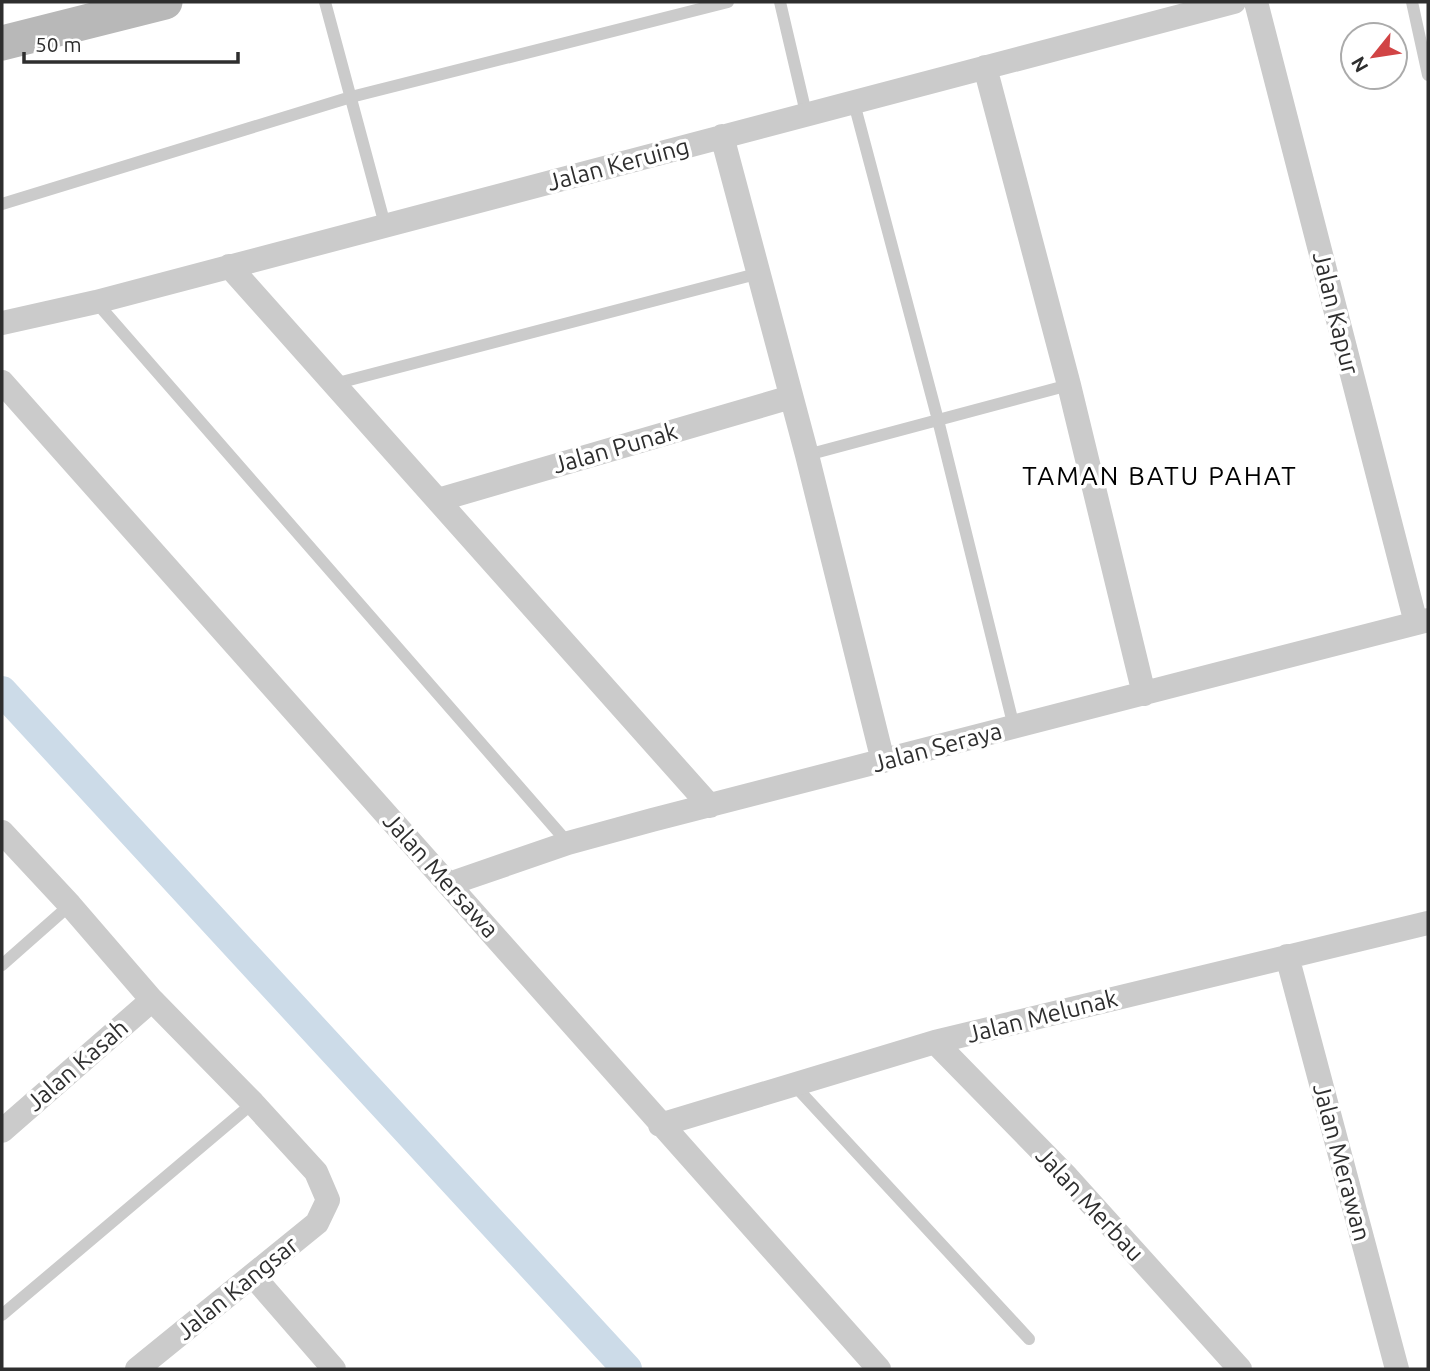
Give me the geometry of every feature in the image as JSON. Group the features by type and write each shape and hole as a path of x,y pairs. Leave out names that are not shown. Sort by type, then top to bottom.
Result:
{"street":[{"path":"2,43 164,2"},
{"name":"Jalan Keruing","path":"2,323 96,302 1234,2"},
{"name":"Jalan Kapur","path":"1256,2 1422,622"},
{"path":"985,67 1069,385 1144,694"},
{"path":"722,136 807,455 883,761"},
{"path":"229,267 710,806"},
{"name":"Jalan Mersawa","path":"2,382 879,1369"},
{"name":"Jalan Punak","path":"438,500 791,397"},
{"name":"Jalan Seraya","path":"449,884 568,843 1422,622"},
{"path":"2,832 70,905 152,1000 253,1103"},
{"name":"Jalan Melunak","path":"660,1125 935,1042 1428,923"},
{"name":"Jalan Merawan","path":"1287,956 1397,1369"},
{"name":"Jalan Kasah","path":"2,1131 152,1000"},
{"name":"Jalan Merbau","path":"935,1042 1067,1177 1240,1369"},
{"name":"Jalan Kangsar","path":"144,1367 317,1223 328,1200 316,1172 253,1103"},
{"path":"254,1277 334,1369"}],"lane":[{"path":"325,2 385,225"},
{"path":"2,204 351,97 729,2"},
{"path":"780,2 806,113"},
{"path":"1412,2 1428,75"},
{"path":"854,103 938,420 1014,727"},
{"path":"334,384 760,273"},
{"path":"96,302 568,843"},
{"path":"807,455 1069,385"},
{"path":"2,965 70,905"},
{"path":"795,1086 1029,1339"},
{"path":"2,1315 253,1103"}],"waterway":[{"path":"2,691 627,1369"}],"district":[{"name":"TAMAN BATU PAHAT","path":"1160,475"}]}
